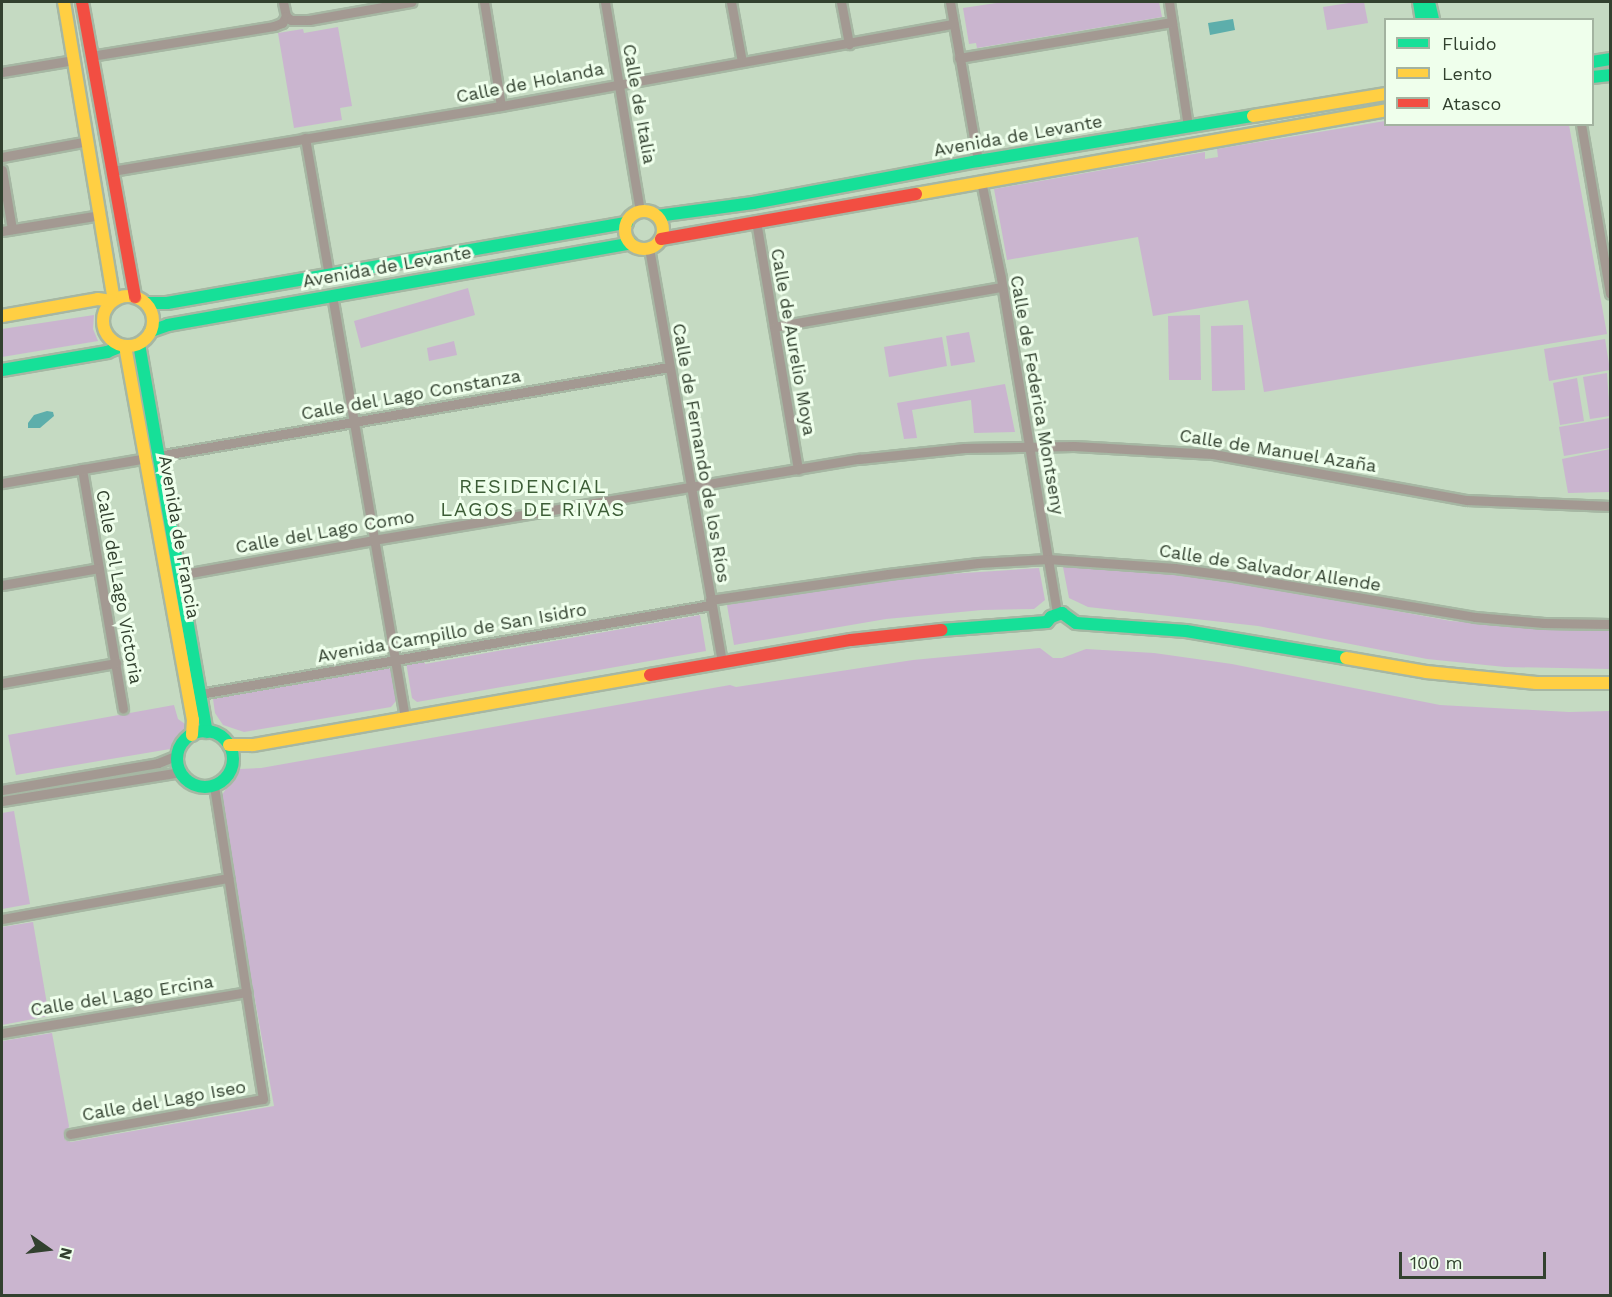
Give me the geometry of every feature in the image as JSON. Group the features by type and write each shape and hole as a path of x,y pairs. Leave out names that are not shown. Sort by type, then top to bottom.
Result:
{"street":[{"path":"64,2 101,215 113,301"},
{"path":"2,370 107,352 139,344 152,331 152,312 141,300 112,171 82,2"},
{"path":"283,2 286,16 291,20 309,20 411,2"},
{"path":"484,2 501,106"},
{"name":"Calle de Italia","path":"605,2 640,212"},
{"path":"731,2 742,63"},
{"path":"841,2 849,44"},
{"path":"953,2 959,58 978,161"},
{"path":"1169,2 1188,126"},
{"path":"1419,2 1422,18"},
{"path":"1429,2 1433,18"},
{"path":"91,56 274,26 282,23 286,16"},
{"path":"959,58 1172,22"},
{"name":"Calle de Holanda","path":"112,171 501,106 954,24"},
{"path":"1594,62 1611,59"},
{"path":"2,72 74,60"},
{"path":"1594,77 1611,75"},
{"name":"Avenida de Levante","path":"657,216 753,203 978,161 1384,94"},
{"name":"Avenida de Levante","path":"661,239 1384,110"},
{"path":"1581,126 1611,294"},
{"path":"305,138 329,276"},
{"path":"2,157 88,141"},
{"path":"2,170 12,229"},
{"name":"Calle de Federica Montseny","path":"981,181 1002,287 1057,614"},
{"path":"640,212 657,216 663,227 661,239 649,248 639,249 631,243 626,234 627,223 640,212"},
{"path":"2,231 101,215"},
{"name":"Calle de Aurelio Moya","path":"756,221 798,469"},
{"name":"Avenida de Levante","path":"141,300 167,303 627,223"},
{"name":"Avenida de Levante","path":"152,331 168,325 631,243"},
{"name":"Calle de Fernando de los Ríos","path":"649,248 722,663"},
{"path":"774,327 1002,287"},
{"path":"332,295 405,718"},
{"path":"124,346 111,340 104,330 105,311 113,301 124,296 141,300"},
{"path":"2,316 98,299 113,301"},
{"name":"Avenida de Francia","path":"139,344 152,457 193,720 192,735"},
{"name":"Avenida de Francia","path":"124,346 179,575 207,732"},
{"name":"Calle del Lago Constanza","path":"2,483 669,366"},
{"name":"Calle de Manuel Azaña","path":"690,487 911,452 1028,446 1121,447 1213,454 1467,500 1611,506"},
{"name":"Calle del Lago Victoria","path":"82,469 123,709"},
{"name":"Calle del Lago Como","path":"179,575 690,487"},
{"name":"Calle de Salvador Allende","path":"710,602 899,572 978,563 1048,559 1175,568 1475,617 1544,624 1611,624"},
{"path":"2,585 99,568"},
{"name":"Avenida Campillo de San Isidro","path":"200,693 396,660 710,602"},
{"path":"229,745 253,746 722,663 922,631 1047,622 1057,614 1068,615 1076,623 1186,631 1426,672 1536,684 1611,683"},
{"path":"2,683 116,663"},
{"path":"207,732 216,734 229,745 233,757 231,769 224,780 214,786 206,787 191,783 181,772 178,755 180,747 192,735 207,732"},
{"path":"2,788 158,762 178,755"},
{"path":"2,801 181,772"},
{"path":"214,786 247,992"},
{"path":"2,919 228,878"},
{"name":"Calle del Lago Ercina","path":"2,1033 247,992"},
{"name":"Calle del Lago Iseo","path":"70,1134 263,1099 247,992"}],"shaded area":[{"path":"1003,2 1159,2 1162,17 977,48 976,43 969,44 963,8"},
{"path":"1364,2 1368,23 1327,30 1323,7"},
{"path":"338,27 352,106 340,108 342,120 294,128 278,33 303,29 304,33"},
{"path":"1384,121 1384,126 1569,126 1607,334 1264,392 1248,300 1153,316 1138,237 1007,260 994,189 1205,152 1205,159 1218,157 1217,149"},
{"path":"468,288 475,315 361,348 354,321"},
{"path":"94,315 93,329 98,341 2,357 2,329"},
{"path":"1200,315 1201,380 1169,380 1168,316"},
{"path":"1243,325 1245,390 1212,391 1211,326"},
{"path":"969,332 975,362 951,366 946,336"},
{"path":"942,337 947,366 889,377 884,347"},
{"path":"1605,339 1610,370 1549,381 1544,349"},
{"path":"454,341 457,355 429,361 427,348"},
{"path":"1607,373 1610,416 1590,419 1583,377"},
{"path":"1577,378 1584,421 1560,425 1553,383"},
{"path":"1005,384 1015,432 974,433 971,400 912,410 917,438 904,439 897,403"},
{"path":"1610,418 1610,448 1564,456 1559,427"},
{"path":"1610,449 1610,492 1568,493 1562,459"},
{"path":"1063,567 1106,568 1228,580 1451,621 1555,628 1610,628 1610,669 1505,667 1427,659 1258,626 1088,607 1069,598"},
{"path":"1039,568 1045,600 1034,609 982,610 886,619 734,645 727,605 888,578"},
{"path":"700,615 706,651 417,702 412,698 406,662 424,659 425,664"},
{"path":"1040,648 1053,658 1062,658 1086,649 1154,653 1232,664 1440,705 1569,712 1610,711 1610,1295 2,1296 2,1041 52,1033 69,1126 65,1140 71,1142 274,1106 219,799 240,769 261,768 730,685 736,687 913,660"},
{"path":"391,668 396,701 391,707 244,732 223,725 215,713 213,699"},
{"path":"174,705 178,719 185,724 186,729 173,741 170,749 16,775 8,735"},
{"path":"14,811 30,904 2,909 2,813"},
{"path":"33,922 49,1016 2,1025 2,927"}],"water":[{"path":"1233,19 1235,30 1210,35 1208,23"},
{"path":"47,411 53,412 54,416 40,428 28,428 28,423 34,415"}],"traffic: fast":[{"path":"1419,2 1422,18"},
{"path":"1429,2 1433,18"},
{"path":"1594,62 1610,59"},
{"path":"1594,77 1610,75"},
{"path":"657,216 753,203 978,161 1253,116"},
{"path":"146,303 167,303 627,223"},
{"path":"151,331 168,325 631,243"},
{"path":"139,344 207,732"},
{"path":"2,370 107,352 122,346"},
{"path":"941,630 1047,622 1051,617 1062,613 1076,623 1186,631 1346,658"},
{"path":"205,731 220,736 228,744 233,759 228,774 220,782 205,787 190,782 182,774 177,759 182,744 190,736 205,731"}],"traffic: slow":[{"path":"64,2 114,300"},
{"path":"1253,116 1384,94"},
{"path":"916,194 1384,110"},
{"path":"644,211 657,217 663,230 657,243 644,249 631,243 625,230 631,217 644,211"},
{"path":"123,296 133,296 146,303 153,316 153,321 153,326 146,339 133,346 123,346 114,342 107,335 103,326 103,316 107,307 114,300 123,296"},
{"path":"2,316 98,299 112,301"},
{"path":"125,346 193,720 192,735"},
{"path":"1346,658 1426,672 1536,683 1610,683"},
{"path":"229,745 253,745 650,675"}],"traffic: jam":[{"path":"82,2 135,297"},
{"path":"661,239 916,194"},
{"path":"650,675 851,640 941,630"}],"district":[{"name":"RESIDENCIAL LAGOS DE RIVAS","path":"533,498"}]}
